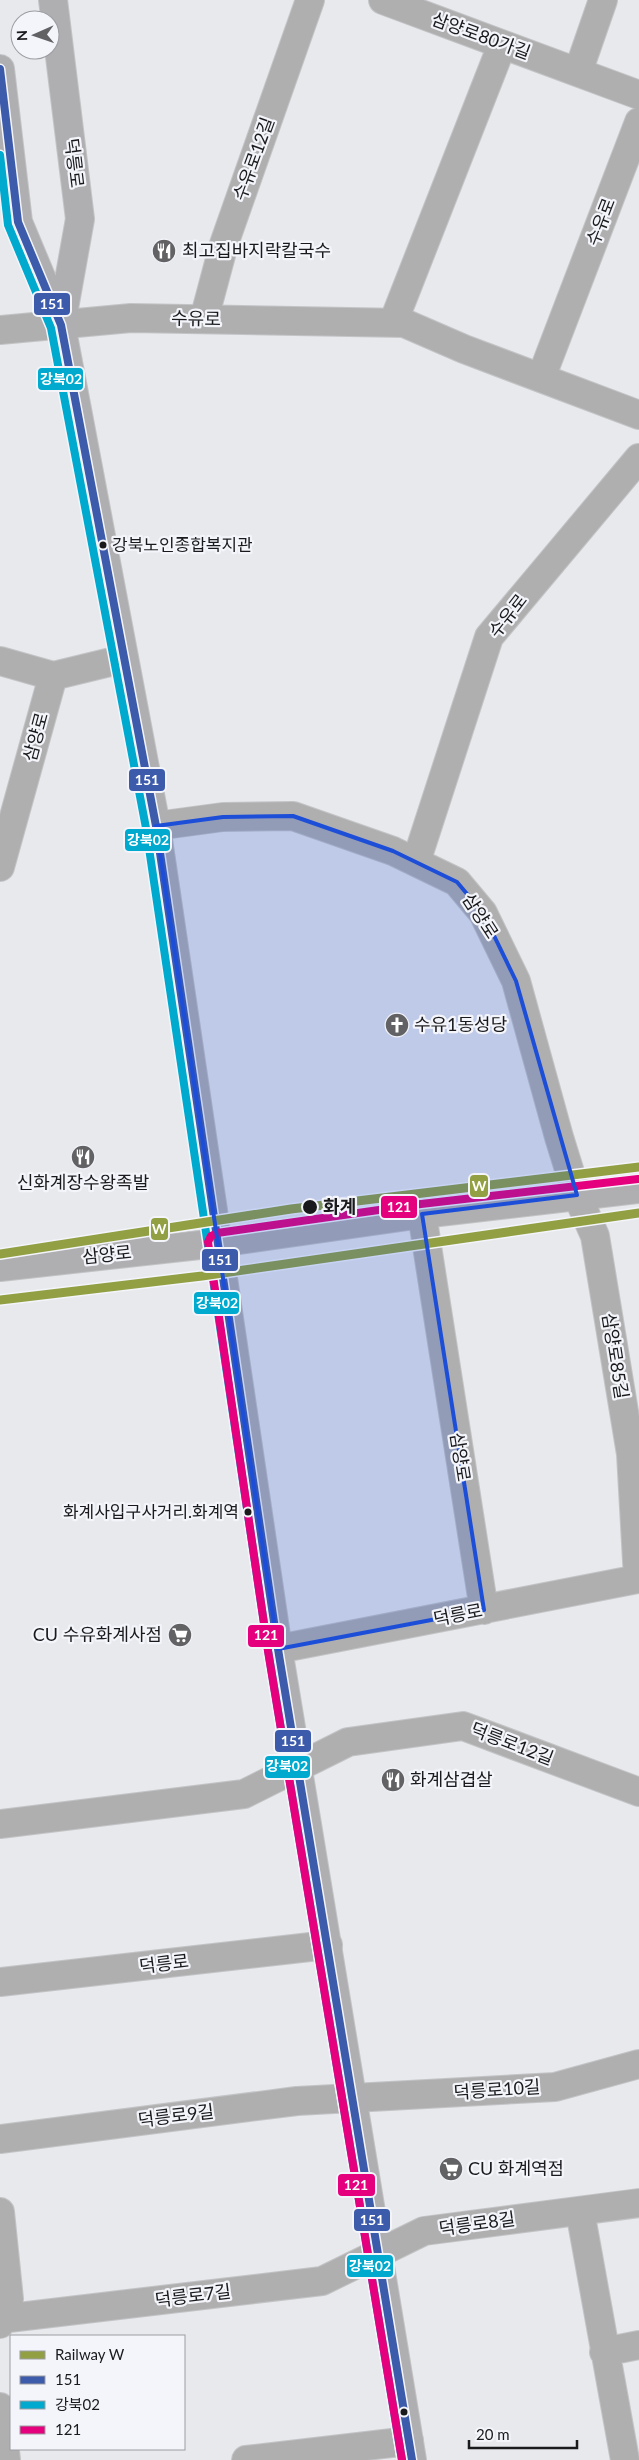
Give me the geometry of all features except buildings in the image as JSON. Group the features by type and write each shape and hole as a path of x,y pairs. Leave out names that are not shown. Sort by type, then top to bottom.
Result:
{"main road":[{"name":"덕릉로","path":"53,0 80,219 61,325"},
{"name":"덕릉로","path":"0,69 18,222 61,325 122,659 156,826 278,1649 410,2450"},
{"name":"삼양로","path":"0,1267 218,1243 422,1214 639,1189"}],"street":[{"name":"수유로12길","path":"204,319 224,244 310,0"},
{"name":"삼양로80가길","path":"383,0 639,95"},
{"path":"578,72 604,0"},
{"path":"393,323 502,45"},
{"name":"수유로","path":"541,378 639,122"},
{"name":"수유로","path":"0,330 131,318 404,323 639,415"},
{"name":"수유로","path":"416,862 489,637 639,458"},
{"path":"0,661 53,676 122,659"},
{"name":"삼양로","path":"0,867 53,676"},
{"name":"삼양로","path":"156,826 223,817 293,816 393,851 457,882 483,914 516,981 577,1195"},
{"name":"삼양로85길","path":"577,1195 595,1236 635,1455 638,1579"},
{"name":"삼양로","path":"422,1214 484,1610"},
{"name":"덕릉로","path":"278,1649 638,1579"},
{"name":"덕릉로12길","path":"298,1768 348,1742 463,1726 639,1792"},
{"path":"0,1824 244,1794 298,1768"},
{"name":"덕릉로","path":"0,1982 328,1945"},
{"name":"덕릉로10길","path":"353,2099 555,2086 639,2064"},
{"name":"덕릉로9길","path":"0,2139 297,2101 353,2099"},
{"name":"덕릉로8길","path":"378,2253 424,2231 639,2203"},
{"path":"580,2211 624,2460"},
{"name":"덕릉로7길","path":"0,2212 9,2299 1,2321 322,2281 378,2253"},
{"path":"604,2352 639,2345"},
{"path":"0,2407 6,2460"},
{"path":"246,2460 410,2450"}],"highlighted area":[{"path":"293,816 393,851 457,882 483,913 516,981 577,1195 422,1214 484,1610 278,1649 156,826 223,817"}],"rail line":[{"name":"W","path":"0,1254 291,1209 639,1167"},
{"name":"W","path":"0,1300 202,1276 639,1213"}],"transit line":[{"name":"151","path":"0,69 18,222 61,325 156,826 278,1649 412,2460"},
{"name":"강북02","path":"0,155 8,225 51,328 146,828 268,1650 402,2460"},
{"name":"121","path":"402,2460 268,1651 208,1242 211,1236 217,1233 421,1204 638,1179"}],"place":[{"name":"최고집바지락칼국수","path":"164,251"},
{"name":"강북노인종합복지관","path":"103,545"},
{"name":"수유1동성당","path":"397,1025"},
{"name":"신화계장수왕족발","path":"83,1157"},
{"name":"화계","path":"310,1207"},
{"name":"화계사입구사거리.화계역","path":"248,1512"},
{"name":"CU 수유화계사점","path":"180,1635"},
{"name":"화계삼겹살","path":"393,1780"},
{"name":"CU 화계역점","path":"451,2169"}]}
